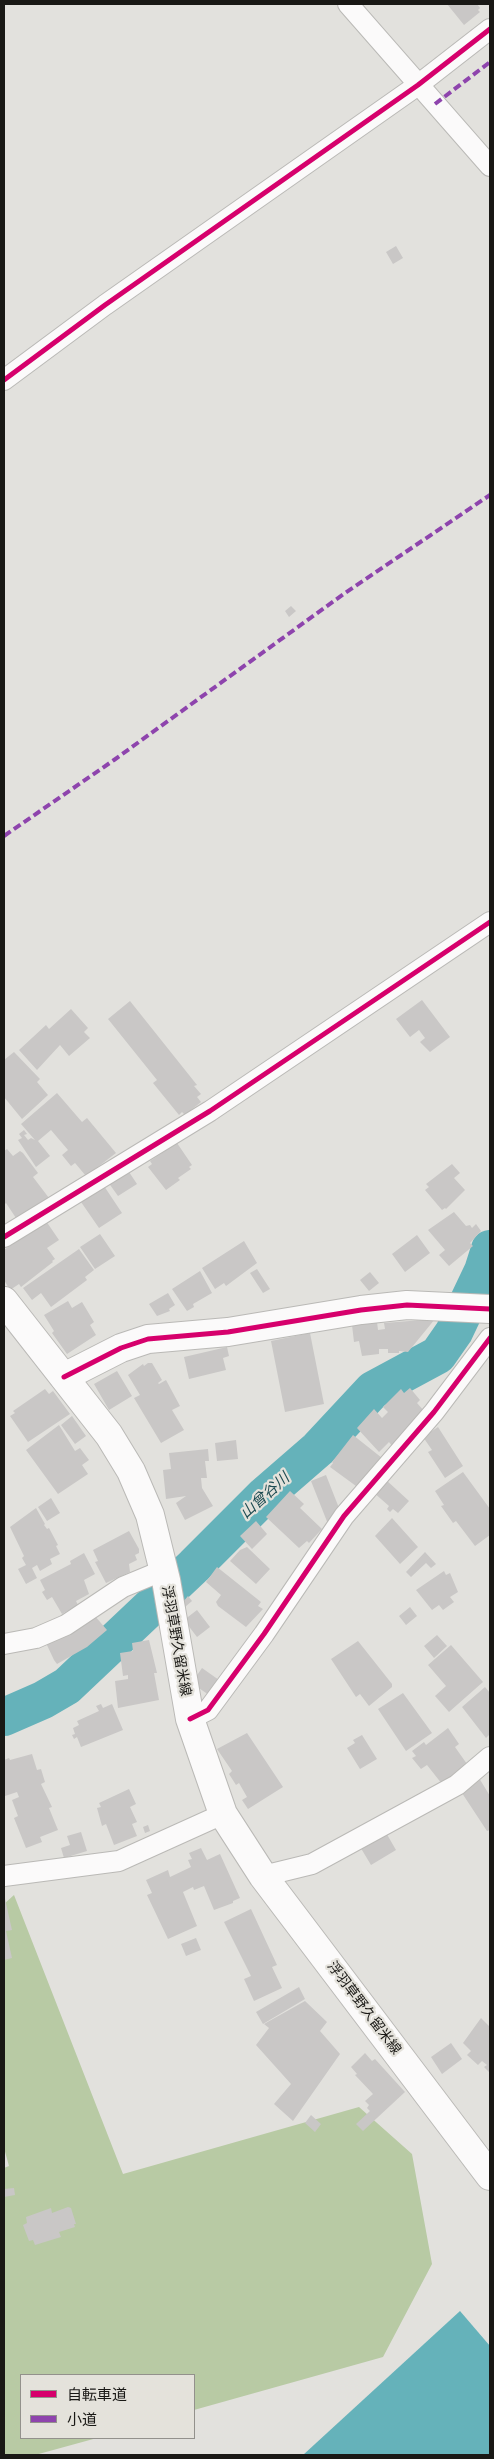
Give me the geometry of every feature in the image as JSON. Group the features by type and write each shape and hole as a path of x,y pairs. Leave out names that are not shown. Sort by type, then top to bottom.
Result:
{"main road":[{"name":"浮羽草野久留米線","path":"4,1301 109,1435 131,1471 150,1515 165,1575 190,1718 223,1814 263,1876 490,2176"},
{"path":"64,1377 121,1348 148,1339 228,1332 362,1310 407,1306 473,1307"}],"street":[{"path":"348,4 490,166"},
{"path":"4,380 105,305 418,86 490,29"},
{"path":"4,1238 210,1111 490,922"},
{"path":"190,1718 208,1710 264,1634 344,1516 434,1412 490,1338"},
{"path":"4,1644 36,1638 66,1625 123,1587 165,1575"},
{"path":"263,1876 312,1864 457,1785 490,1757"},
{"path":"4,1876 119,1861 223,1814"}],"green space":[{"path":"14,1895 123,2174 359,2107 412,2154 432,2264 383,2357 195,2410 195,2374 20,2374 20,2439 93,2439 35,2455 4,2455 4,2168 9,2166 4,2148 4,1904"}],"water":[{"path":"460,2311 490,2346 490,2455 303,2455"}],"building":[{"path":"447,4 477,4 480,12 464,25"},
{"path":"396,246 403,258 393,264 386,252"},
{"path":"291,606 296,611 289,617 285,611"},
{"path":"422,1000 450,1037 430,1052 420,1042 425,1038 419,1030 410,1037 396,1019"},
{"path":"130,1001 197,1085 194,1086 201,1094 197,1097 201,1102 185,1115 182,1112 179,1115 153,1083 157,1080 108,1019"},
{"path":"71,1009 88,1028 84,1032 90,1038 69,1056 60,1045 37,1070 19,1050 46,1025 49,1029"},
{"path":"14,1052 40,1079 37,1082 48,1095 22,1119 4,1097 4,1060"},
{"path":"57,1093 82,1122 87,1118 116,1153 86,1176 75,1163 71,1166 62,1155 68,1150 51,1130 38,1141 50,1156 36,1167 18,1140 22,1138 19,1134 24,1130 27,1134 24,1135 28,1140 31,1138 35,1140 21,1124"},
{"path":"177,1143 192,1165 189,1167 191,1169 178,1178 180,1180 166,1190 148,1167 152,1164 150,1161"},
{"path":"7,1149 13,1156 20,1151 23,1153 38,1173 33,1177 49,1198 16,1218 6,1203 4,1205 4,1151"},
{"path":"452,1164 460,1173 454,1178 465,1190 446,1209 442,1210 425,1190 429,1187 426,1184"},
{"path":"127,1169 137,1184 118,1196 108,1182"},
{"path":"104,1186 122,1213 99,1228 81,1202"},
{"path":"454,1212 466,1226 470,1225 472,1228 476,1224 481,1231 470,1243 473,1246 449,1266 439,1255 445,1250 428,1230"},
{"path":"46,1221 59,1240 47,1248 55,1259 21,1287 19,1284 10,1290 4,1280 4,1250"},
{"path":"100,1234 115,1256 95,1269 80,1247"},
{"path":"417,1235 430,1253 405,1272 392,1254"},
{"path":"244,1241 257,1263 226,1286 224,1283 215,1289 202,1268"},
{"path":"79,1249 94,1270 85,1277 87,1280 51,1307 41,1293 32,1300 23,1288"},
{"path":"257,1269 270,1289 263,1293 250,1273"},
{"path":"200,1271 212,1293 193,1304 194,1307 187,1311 172,1289"},
{"path":"370,1272 379,1283 369,1291 360,1280"},
{"path":"168,1293 175,1305 169,1309 170,1311 157,1316 149,1304"},
{"path":"68,1301 72,1308 82,1302 94,1322 90,1325 96,1335 67,1354 52,1333 54,1331 44,1315"},
{"path":"435,1319 408,1352 388,1353 388,1349 379,1349 379,1354 362,1356 359,1341 354,1342 352,1325 377,1322 378,1330 385,1329 384,1323"},
{"path":"310,1333 324,1404 285,1412 271,1341"},
{"path":"227,1347 229,1356 223,1358 226,1370 189,1379 184,1357"},
{"path":"152,1363 162,1380 159,1384 166,1380 180,1406 172,1410 184,1430 161,1443 134,1398 140,1395 128,1375 143,1364 144,1366"},
{"path":"117,1371 132,1396 109,1410 94,1384"},
{"path":"410,1388 420,1400 417,1403 425,1412 392,1446 389,1442 379,1452 357,1428 374,1409 382,1418 388,1412 383,1407 401,1389 404,1393"},
{"path":"45,1389 49,1394 53,1391 70,1414 28,1442 10,1416 15,1413 13,1411"},
{"path":"72,1416 86,1436 75,1444 61,1425"},
{"path":"59,1425 75,1451 80,1448 89,1460 82,1465 88,1474 58,1494 26,1450"},
{"path":"438,1427 463,1466 445,1478 428,1452 432,1450 423,1437"},
{"path":"353,1435 382,1458 356,1486 330,1467"},
{"path":"236,1440 238,1459 217,1461 215,1443"},
{"path":"208,1449 209,1461 205,1461 207,1478 201,1478 202,1488 213,1506 185,1520 176,1503 186,1496 166,1499 163,1470 171,1469 169,1453"},
{"path":"463,1472 490,1509 490,1535 475,1546 456,1521 453,1523 441,1506 444,1505 435,1491"},
{"path":"326,1475 339,1508 328,1524 311,1481"},
{"path":"385,1479 409,1501 398,1513 393,1509 390,1512 387,1509 389,1506 373,1492"},
{"path":"290,1491 304,1504 300,1508 322,1529 309,1543 307,1541 299,1548 266,1517"},
{"path":"51,1498 60,1513 47,1521 38,1507"},
{"path":"36,1508 44,1525 47,1529 49,1528 58,1545 56,1546 60,1554 50,1559 52,1564 40,1571 37,1565 32,1568 37,1578 26,1584 18,1569 26,1565 22,1558 24,1556 10,1527"},
{"path":"392,1518 418,1547 400,1564 375,1536"},
{"path":"256,1521 267,1534 252,1549 240,1536"},
{"path":"129,1531 139,1549 139,1553 135,1555 137,1560 129,1564 130,1572 106,1583 95,1562 98,1561 93,1550"},
{"path":"247,1547 270,1569 256,1584 230,1561 240,1550"},
{"path":"425,1552 436,1564 431,1568 426,1563 411,1577 406,1572"},
{"path":"84,1553 95,1574 84,1580 89,1594 76,1601 78,1605 62,1614 52,1597 47,1600 42,1592 45,1590 40,1580 71,1564 70,1561"},
{"path":"217,1567 261,1602 258,1606 263,1609 246,1627 218,1606 216,1602 221,1595 206,1582"},
{"path":"444,1571 446,1575 450,1573 458,1592 450,1597 454,1602 443,1610 439,1605 432,1610 416,1590"},
{"path":"188,1596 192,1601 185,1607 183,1602"},
{"path":"410,1607 417,1616 406,1625 399,1616"},
{"path":"197,1610 210,1627 197,1637 184,1620"},
{"path":"94,1615 107,1630 87,1647 57,1664 46,1643"},
{"path":"437,1635 447,1646 434,1658 424,1646"},
{"path":"149,1640 157,1673 154,1673 159,1700 118,1708 115,1681 128,1679 128,1675 123,1676 120,1653 133,1651 132,1643"},
{"path":"358,1641 392,1684 392,1687 369,1706 360,1694 356,1697 331,1659"},
{"path":"451,1645 483,1682 449,1712 435,1696 446,1686 428,1665"},
{"path":"202,1668 219,1680 209,1695 193,1684"},
{"path":"485,1687 490,1693 490,1734 486,1738 462,1707"},
{"path":"403,1693 432,1733 406,1751 378,1709"},
{"path":"101,1704 103,1708 112,1704 123,1730 81,1747 77,1737 74,1739 72,1735 75,1734 73,1728 79,1725 77,1721 99,1711 96,1706"},
{"path":"448,1728 459,1744 455,1747 467,1764 442,1784 427,1765 421,1769 412,1758 416,1756 412,1751 424,1742 426,1745"},
{"path":"247,1733 283,1787 248,1809 242,1800 247,1797 239,1783 236,1785 229,1774 232,1771 217,1749"},
{"path":"362,1735 377,1759 360,1769 347,1748 355,1743 353,1740"},
{"path":"32,1754 37,1770 41,1769 45,1782 41,1784 52,1807 49,1808 58,1830 40,1837 42,1842 26,1848 14,1818 18,1816 12,1800 19,1797 17,1792 5,1796 4,1792 4,1760"},
{"path":"479,1778 490,1796 490,1830 487,1831 460,1790"},
{"path":"129,1789 136,1804 130,1807 137,1822 132,1824 137,1836 114,1845 106,1824 102,1826 97,1808 101,1807 99,1803"},
{"path":"148,1825 150,1831 145,1833 143,1827"},
{"path":"385,1831 396,1850 371,1865 359,1845"},
{"path":"81,1832 87,1851 64,1858 61,1848 70,1845 67,1836"},
{"path":"201,1848 207,1860 220,1854 240,1898 233,1901 233,1903 214,1910 204,1886 194,1890 193,1887 183,1892 197,1926 168,1939 147,1895 152,1893 146,1880 168,1870 170,1877 191,1867 188,1860 192,1859 189,1853"},
{"path":"4,1894 12,1930 6,1931 12,1958 4,1960"},
{"path":"251,1909 277,1965 272,1967 282,1988 254,2001 244,1979 251,1976 224,1922"},
{"path":"196,1938 201,1950 186,1956 181,1944"},
{"path":"299,1987 305,1999 263,2024 256,2012"},
{"path":"305,2001 327,2022 320,2031 340,2054 293,2121 274,2104 291,2084 256,2045 269,2028 264,2024"},
{"path":"481,2018 490,2027 490,2073 484,2067 487,2065 482,2061 478,2065 467,2055 471,2051 463,2043"},
{"path":"451,2043 462,2059 442,2074 431,2057"},
{"path":"365,2053 372,2061 375,2059 405,2092 363,2131 356,2124 370,2111 367,2108 369,2105 365,2101 373,2094 355,2075 357,2074 351,2067"},
{"path":"311,2115 321,2124 315,2132 305,2123"},
{"path":"14,2188 15,2195 4,2197 4,2189"},
{"path":"68,2207 71,2208 76,2224 74,2224 75,2227 59,2232 61,2237 35,2245 33,2240 29,2241 23,2225 27,2223 26,2217 51,2208 52,2213"}],"waterway":[{"name":"山曾谷川","path":"4,1717 43,1700 67,1686 194,1566 265,1495 318,1449 373,1390 438,1355 454,1332 483,1271 490,1249"}],"marked path":[{"path":"435,104 490,62"},
{"path":"4,836 114,760 345,593 490,495"}],"cycle path":[{"path":"4,380 105,305 418,85 490,29"},
{"path":"4,1237 210,1111 490,922"},
{"path":"64,1377 121,1348 148,1339 228,1332 361,1310 407,1305 490,1309"},
{"path":"190,1719 208,1710 264,1634 344,1516 434,1412 490,1338"}]}
